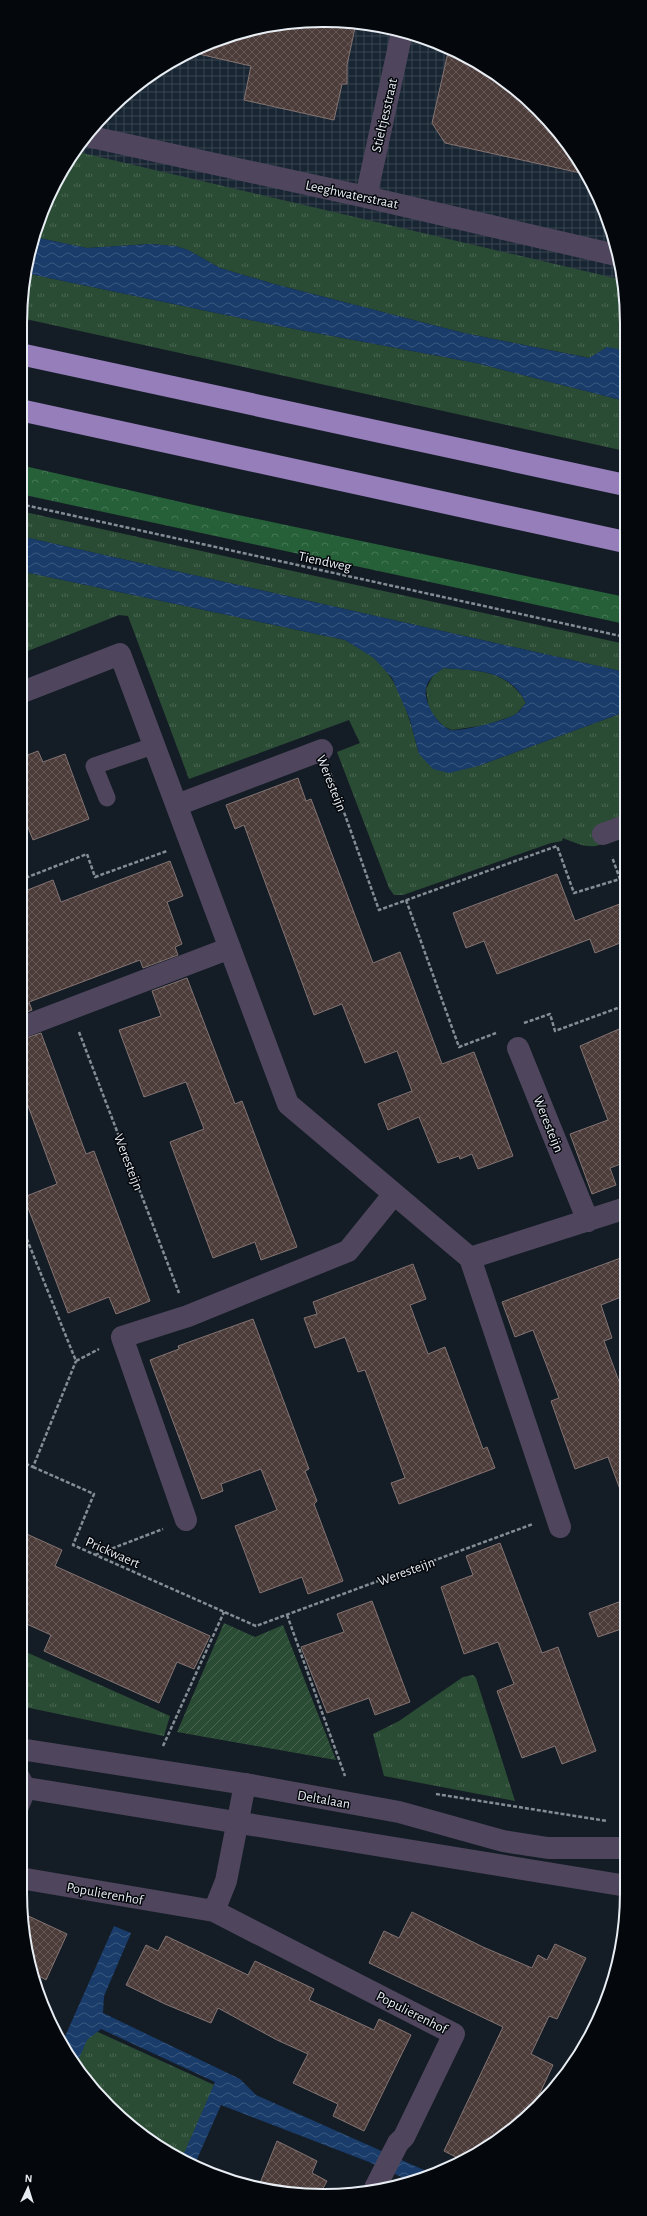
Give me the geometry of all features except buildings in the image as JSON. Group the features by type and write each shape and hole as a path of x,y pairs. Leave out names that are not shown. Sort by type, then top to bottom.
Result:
{"highway":[{"path":"27,356 620,484"},
{"path":"27,412 620,541"}],"street":[{"name":"Stieltjesstraat","path":"366,197 401,37"},
{"name":"Leeghwaterstraat","path":"93,137 366,197 611,254"},
{"path":"27,690 120,654 153,746 192,842 288,1104 470,1258 558,1521"},
{"name":"Weresteijn","path":"177,805 322,750"},
{"path":"603,834 620,828"},
{"path":"27,1025 230,948"},
{"name":"Weresteijn","path":"518,1048 588,1221"},
{"path":"186,1520 122,1337 188,1316 348,1251 394,1194"},
{"path":"470,1258 620,1210"},
{"name":"Deltalaan","path":"27,1749 245,1784 399,1812 503,1841 548,1848 620,1848"},
{"path":"214,1911 226,1881 245,1784"},
{"path":"27,1790 620,1885"},
{"name":"Populierenhof","path":"27,1879 214,1911 454,2034 404,2137 398,2143 379,2183"}],"lane":[{"path":"107,798 94,766 153,746"}],"path":[{"name":"Tiendweg","path":"27,506 620,636"},
{"name":"Weresteijn","path":"322,750 379,910 557,846 574,893 620,878"},
{"path":"603,834 620,878"},
{"path":"27,877 87,854 95,877 192,842"},
{"path":"406,900 459,1046 550,1014 555,1031 620,1007"},
{"name":"Weresteijn","path":"70,1008 188,1316"},
{"path":"509,1028 518,1048"},
{"path":"27,1239 76,1361"},
{"path":"33,1467 76,1361 122,1337"},
{"name":"Prickwaert","path":"27,1464 94,1494 73,1545 256,1626"},
{"path":"95,1555 186,1520"},
{"name":"Weresteijn","path":"256,1626 558,1521"},
{"path":"163,1746 224,1612"},
{"path":"287,1615 346,1779"}],"shaded area":[{"path":"324,27 362,30 400,37 437,50 472,67 504,88 546,128 570,159 589,192 610,247 617,282 79,157 88,143 114,114 143,88 175,67 192,58 228,43 266,33"}],"green space":[{"path":"81,153 616,278 619,304 620,359 607,347 590,358 464,333 274,284 220,268 188,250 175,246 150,244 87,248 40,238 58,192"},
{"path":"32,274 279,326 476,363 620,400 620,450 27,319"},
{"path":"27,467 224,512 620,596 620,623 27,496"},
{"path":"27,513 620,643 620,671 27,538"},
{"path":"27,572 345,640 374,658 391,678 398,690 408,715 419,754 478,766 620,714 620,817 615,819 607,837 600,845 589,846 563,838 562,841 551,843 403,895 394,895 389,888 337,752 360,743 349,720 189,779 128,616 119,615 27,651"},
{"path":"444,668 480,671 501,678 518,692 526,703 515,715 486,725 452,730 443,726 429,710 426,689 434,674"},
{"path":"224,1623 255,1637 283,1625 336,1760 177,1732"},
{"path":"27,1652 170,1716 164,1736 27,1707"},
{"path":"473,1675 476,1678 515,1801 384,1776 373,1734 399,1721 463,1677"},
{"path":"87,2027 223,2089 191,2157 159,2139 128,2115 88,2073 75,2053"}],"water":[{"path":"40,238 87,248 150,244 175,246 188,250 220,268 274,284 464,333 589,358 607,347 620,349 620,400 476,363 279,326 32,274"},
{"path":"27,538 620,671 620,714 478,766 449,773 433,769 419,754 409,717 392,678 374,658 345,640 27,572","holes":["444,668 480,671 501,678 511,684 519,692 526,703 516,714 494,722 456,730 446,728 432,713 427,700 426,688 430,679"]},
{"path":"114,1926 131,1933 104,1996 103,2013 240,2079 256,2095 425,2171 403,2178 369,2162 221,2105 197,2160 184,2154 215,2082 101,2029 87,2040 79,2059 65,2037"}]}
